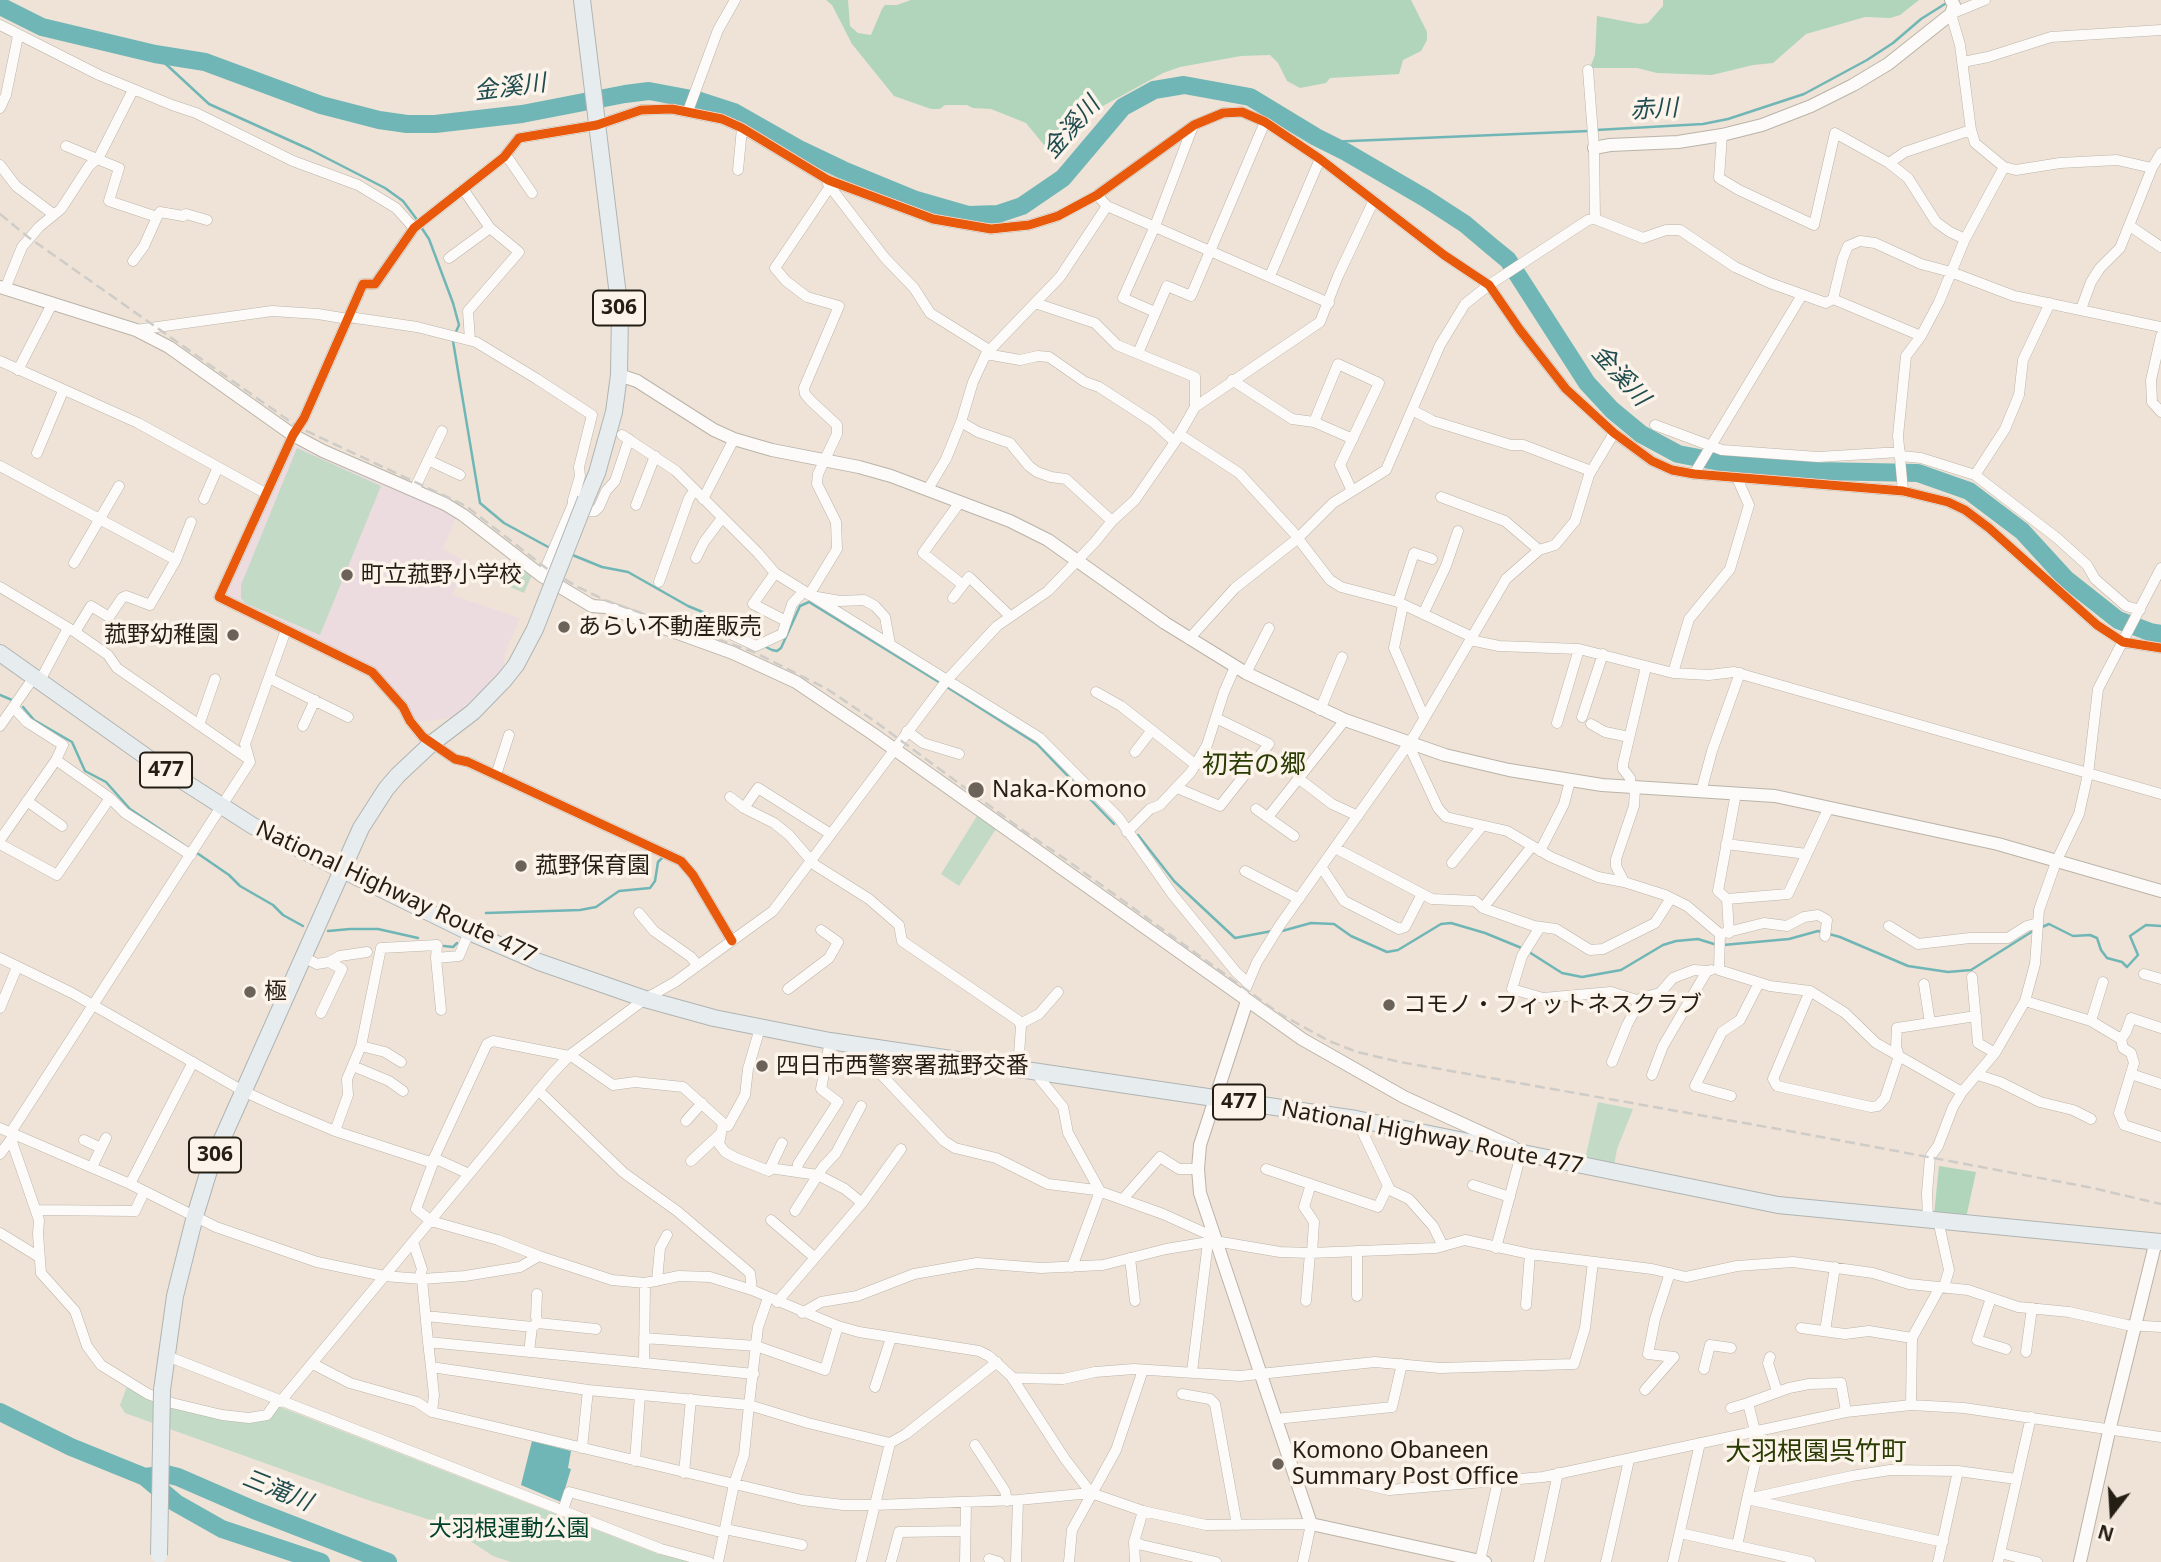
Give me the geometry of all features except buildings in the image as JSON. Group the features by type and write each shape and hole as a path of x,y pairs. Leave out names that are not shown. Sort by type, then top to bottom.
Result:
{"highway":[{"name":"306","path":"159,1558 162,1390 166,1356 174,1296 211,1164 361,828 386,789 431,744 473,712 516,665 535,629 580,502 607,442 619,375 620,312 582,0"},
{"name":"National Highway Route 477","path":"0,653 38,676 222,808 253,826 469,932 539,962 645,999 760,1028 830,1041 1362,1120 1778,1205 2159,1241"}],"street":[{"path":"688,109 718,30 736,0"},
{"path":"1593,145 1678,142 1762,125 1811,106 1888,64 1952,7 1985,0"},
{"path":"1952,7 1975,143 2004,167 2029,169 2060,163 2117,160 2152,169"},
{"path":"0,25 133,90 196,113 293,161 358,185 418,224"},
{"path":"1963,62 2051,37 2161,30"},
{"path":"0,108 6,95 21,35"},
{"path":"1588,70 1595,219"},
{"path":"133,90 109,141 89,166 66,203 22,247 2,288 135,330 169,347 293,435 463,515 542,576 592,606 606,607 733,653 796,682 1302,1039 1416,1103 1513,1147 1521,1154 1496,1248"},
{"path":"732,941 693,875 681,861 468,762 455,759 431,744 372,672 219,597 265,493 304,418 363,284 375,284 418,224 506,155 519,138 596,119 641,110 688,109 742,128 828,184 933,219 991,229 1029,225 1058,216 1097,195 1194,125 1223,113 1242,112 1265,122 1320,159 1444,255 1489,285 1566,389 1614,433 1652,461 1672,470 1737,478 1903,488 1948,502 1965,510 2015,550 2098,625 2125,639 2161,648"},
{"path":"1138,353 1167,286 1191,296 1265,122"},
{"path":"1156,312 1123,298 1155,226 1194,125"},
{"path":"738,170 742,128"},
{"path":"1889,163 1905,152 1971,130"},
{"path":"1722,135 1719,178 1814,225 1835,133 1889,163 1908,178 1936,222 1965,239"},
{"path":"66,146 119,168 109,201 157,217"},
{"path":"2081,309 2091,282 2100,268 2116,254 2161,153"},
{"path":"506,155 532,193"},
{"path":"1270,276 1320,159"},
{"path":"0,165 16,186 53,214"},
{"path":"1903,488 1899,416 1906,356 1921,336 1939,302 1965,239 2004,167"},
{"path":"828,184 885,258 914,288 930,313 987,351 1020,360 1038,356 1049,357 1085,382 1099,387 1177,438 1239,473 1336,584 1400,603 1471,638 1499,646 1579,649 1673,673 1740,673 2161,794"},
{"path":"720,629 756,646 782,634 792,604 806,594 836,549 835,522 817,484 818,474 837,434 837,425 811,401 804,388 839,306 807,297 786,281 775,268 828,184"},
{"path":"463,189 490,228 519,252 468,311 465,339"},
{"path":"1097,195 1107,206 1329,303"},
{"path":"12,1135 21,1172 37,1210 39,1257 43,1277 75,1311 87,1346 95,1359 148,1394 172,1403 232,1417 267,1415 313,1364 538,1090 570,1056 645,999 773,911 829,833 947,680 989,634 1010,616 1041,597 1135,500 1195,407 1320,322 1338,276 1374,200"},
{"path":"928,489 946,460 973,382 987,351 1060,277 1107,206"},
{"path":"134,261 160,212 183,216 186,214 207,220"},
{"path":"1189,639 1235,588 1297,539 1333,503 1386,470 1448,328 1465,304 1489,285 1588,220 1595,219 1643,238 1666,230 1680,230 1735,267 1826,303 1833,299 1848,246 1860,241 1875,243 1921,264 1951,272 2014,296 2161,327"},
{"path":"2130,226 2161,247"},
{"path":"449,258 490,228"},
{"path":"1697,471 1802,295"},
{"path":"1833,299 1921,336"},
{"path":"1035,303 1095,323 1117,345 1195,377 1195,407"},
{"path":"1975,475 2005,429 2019,395 2023,360 2050,303"},
{"path":"18,370 52,304"},
{"path":"135,330 272,311 417,327 486,346 592,415 573,500 591,511 599,507 606,491 615,481 625,437 676,471 775,573 1040,738 1118,817 1173,895 1248,983"},
{"path":"2161,336 2151,380 2152,402 2161,412"},
{"path":"0,361 138,423 265,493"},
{"path":"1314,422 1338,364 1379,383 1340,465 1353,491"},
{"path":"619,375 637,381 704,424 734,439 772,450 859,467 928,489 1048,540 1189,639 1241,670 1320,710 1411,747 1570,781 1633,788 1775,796 1998,844 2161,891"},
{"path":"1232,380 1292,419 1314,422 1353,439"},
{"path":"37,453 63,391"},
{"path":"1412,410 1433,421 1511,444 1523,445 1591,471"},
{"path":"961,422 978,432 1010,443 1037,472 1066,479 1112,521"},
{"path":"1655,425 1722,450 1818,457 1921,458 1975,475 2057,538 2087,565 2095,579 2126,606 2139,611"},
{"path":"414,490 442,431"},
{"path":"1303,1562 1311,1524 1212,1240 1200,1194 1200,1144 1248,983 1257,962 1335,848 1411,747 1424,717 1506,579 1539,550 1556,545 1576,521 1591,471 1614,433"},
{"path":"703,499 734,439"},
{"path":"636,505 655,456"},
{"path":"428,460 460,475"},
{"path":"0,466 176,560"},
{"path":"204,499 218,467"},
{"path":"1673,673 1689,619 1730,569 1749,505 1737,478"},
{"path":"74,563 119,486"},
{"path":"659,582 689,498 695,490"},
{"path":"1441,497 1505,521 1539,550"},
{"path":"542,576 580,502"},
{"path":"960,502 923,553 963,585"},
{"path":"696,558 722,518"},
{"path":"0,726 91,606 112,617 125,596 150,605 176,560 191,522"},
{"path":"1423,614 1446,566 1458,531"},
{"path":"1424,717 1394,648 1400,603 1414,553 1432,559"},
{"path":"1911,1405 1912,1338 1949,1270 1927,1193 1930,1157 1938,1146 1953,1107 1962,1092 1995,1053 2025,1001 2035,964 2039,910 2056,862 2079,814 2088,774 2098,689 2161,568"},
{"path":"775,573 752,604 786,621"},
{"path":"953,598 969,577 1010,616"},
{"path":"0,587 72,630 108,655 117,668 247,758"},
{"path":"806,594 840,601 864,600 876,606 883,612 890,644"},
{"path":"1127,832 1150,809 1160,805 1196,765 1207,745 1224,692 1269,628"},
{"path":"0,1154 250,762 246,744 286,630"},
{"path":"1557,723 1579,649"},
{"path":"1582,717 1603,654"},
{"path":"1320,710 1342,657"},
{"path":"1623,882 1616,859 1634,806 1633,788 1623,769 1646,667"},
{"path":"1701,792 1712,751 1740,673"},
{"path":"269,678 348,717"},
{"path":"199,725 215,679"},
{"path":"1096,692 1121,706 1196,765"},
{"path":"303,726 315,700"},
{"path":"13,707 27,722 63,745 56,760 0,842 18,856 57,875 110,798"},
{"path":"1177,788 1220,806 1269,744 1216,718"},
{"path":"1268,817 1345,720"},
{"path":"1591,724 1605,732 1629,737"},
{"path":"1135,752 1152,730"},
{"path":"907,731 923,743 959,754"},
{"path":"496,775 509,735"},
{"path":"1411,747 1442,814 1507,831 1598,877 1623,882 1671,898 1687,906 1722,935"},
{"path":"56,760 110,798 125,813 193,852"},
{"path":"1298,778 1332,804 1358,816"},
{"path":"1483,908 1536,848 1564,804 1570,781"},
{"path":"744,808 758,788 829,833"},
{"path":"1736,793 1717,891 1727,899 1788,894 1829,807"},
{"path":"730,797 744,808 774,823 789,835 809,860 869,899 899,925 902,941 1020,1024"},
{"path":"27,801 62,826"},
{"path":"1256,808 1294,836"},
{"path":"1452,863 1482,826"},
{"path":"1726,844 1807,854"},
{"path":"1335,848 1432,899 1475,901 1483,908 1540,927 1556,929 1590,950 1597,950 1655,923 1671,898"},
{"path":"1322,868 1344,901 1399,929 1405,927 1422,894"},
{"path":"1245,871 1299,899"},
{"path":"1718,970 1727,899"},
{"path":"639,913 654,931 691,957 697,965"},
{"path":"1722,935 1764,923 1787,926 1804,917 1818,915 1826,920 1826,932"},
{"path":"1889,926 1918,944 1970,938 2008,938 2027,926 2037,928"},
{"path":"1540,927 1522,956 1512,989 1543,998 1611,992 1640,1002"},
{"path":"788,989 830,958 838,942 821,930"},
{"path":"436,958 458,956 469,932"},
{"path":"335,1131 348,1095 347,1079 361,1046 381,948 437,945 441,1010"},
{"path":"303,957 317,964 340,956 367,952"},
{"path":"0,958 93,1005 243,1091 300,1118 469,1174"},
{"path":"321,1013 342,969 328,962"},
{"path":"0,1008 17,967"},
{"path":"1612,1062 1641,998 1660,993 1673,978 1694,970 1718,970 1759,983 1810,991 1845,1013 1876,1043 1962,1092"},
{"path":"1652,1075 1663,1046 1707,971"},
{"path":"2144,974 2161,979"},
{"path":"1972,977 1978,1043 1995,1053"},
{"path":"2091,1021 2102,982"},
{"path":"1731,1096 1695,1086 1722,1032 1740,1020 1759,983"},
{"path":"1924,984 1930,1023"},
{"path":"1810,991 1773,1079 1777,1086 1860,1105 1878,1106 1885,1098 1899,1056 1896,1047 1897,1028 1976,1016"},
{"path":"1020,1024 1039,1014 1058,992"},
{"path":"2025,1001 2091,1021 2120,1039 2134,1063 2120,1108 2124,1125 2161,1137"},
{"path":"2120,1039 2131,1018 2161,1028"},
{"path":"1018,1069 1020,1024"},
{"path":"691,1161 722,1128 728,1126 745,1095 748,1069 760,1028"},
{"path":"782,1143 769,1171 763,1169 725,1152 719,1144 722,1128 688,1090 677,1086 635,1082 608,1083 570,1056 493,1041 487,1044 434,1161 416,1209 431,1221 498,1240 612,1280 645,1283 691,1275 710,1277 752,1290 838,1326 891,1338 979,1352 997,1362 1012,1378 1065,1459 1091,1493"},
{"path":"797,1172 798,1164 838,1102 821,1089 830,1041"},
{"path":"361,1046 385,1052 401,1062"},
{"path":"869,1046 868,1055 878,1071 944,1141 955,1148 996,1158 1048,1184 1100,1191 1123,1199 1163,1214 1212,1240 1280,1252 1311,1253 1443,1246 1465,1240 1530,1254 1691,1277 1737,1266 1785,1261 1873,1273 1909,1284 1968,1290 2018,1307 2069,1312 2127,1325 2161,1327"},
{"path":"130,1184 193,1062"},
{"path":"353,1066 403,1091"},
{"path":"1039,1072 1040,1079 1063,1107 1068,1133 1100,1191 1072,1267"},
{"path":"2131,1074 2161,1084"},
{"path":"1978,1075 2000,1082 2040,1102 2073,1110 2091,1119"},
{"path":"538,1090 624,1173 677,1211 750,1273 752,1290"},
{"path":"686,1121 702,1103"},
{"path":"795,1211 836,1153 861,1106"},
{"path":"1362,1120 1361,1129 1390,1190 1409,1199 1433,1226 1443,1246"},
{"path":"0,1128 130,1184 216,1227 317,1262 384,1276 421,1279 465,1276 520,1267 539,1256"},
{"path":"84,1140 104,1143 92,1167"},
{"path":"718,1562 734,1484 744,1455 758,1327 772,1300 862,1203 901,1149"},
{"path":"1123,1199 1160,1157 1179,1169 1198,1169"},
{"path":"770,1168 818,1175 845,1189 862,1203"},
{"path":"1266,1169 1378,1207 1388,1186"},
{"path":"1306,1301 1314,1222 1304,1207 1311,1184"},
{"path":"1473,1185 1510,1197"},
{"path":"37,1210 135,1211 145,1192"},
{"path":"771,1220 814,1257"},
{"path":"0,1233 39,1257"},
{"path":"657,1281 660,1248 667,1235"},
{"path":"802,1312 821,1302 857,1296 914,1274 939,1269 977,1263 1072,1267 1103,1265 1212,1240"},
{"path":"1192,1372 1212,1240"},
{"path":"2080,1562 2110,1427 2159,1241"},
{"path":"413,1242 422,1269 434,1395 432,1412"},
{"path":"1357,1251 1357,1296"},
{"path":"1526,1305 1530,1254"},
{"path":"1130,1258 1135,1301"},
{"path":"1012,1378 1063,1379 1095,1372 1143,1370 1240,1376 1375,1362 1440,1368 1574,1364 1585,1328 1594,1262"},
{"path":"1825,1331 1835,1267"},
{"path":"1645,1390 1674,1357 1648,1354 1655,1319 1670,1273"},
{"path":"644,1363 645,1283"},
{"path":"529,1352 535,1325 537,1294"},
{"path":"1991,1298 1977,1340 2006,1349"},
{"path":"2026,1352 2032,1308"},
{"path":"426,1315 596,1329"},
{"path":"825,1370 838,1326"},
{"path":"1801,1328 1846,1334 1869,1331 1912,1338"},
{"path":"644,1338 756,1346 837,1374"},
{"path":"875,1387 891,1338"},
{"path":"428,1342 754,1374"},
{"path":"1704,1368 1710,1345 1731,1348"},
{"path":"166,1356 661,1549 709,1562"},
{"path":"1770,1357 1768,1363 1777,1391"},
{"path":"431,1367 588,1390 749,1405 890,1443 906,1434 997,1362"},
{"path":"1276,1419 1392,1407 1402,1363"},
{"path":"313,1364 350,1383 418,1402 432,1412 817,1502 874,1505 966,1502 1091,1493 1143,1511 1206,1525 1311,1524 1483,1562 1498,1481"},
{"path":"1069,1562 1072,1530 1116,1450 1143,1370"},
{"path":"1731,1408 1777,1391 1809,1384 1841,1383 1846,1412"},
{"path":"582,1448 588,1390"},
{"path":"1182,1394 1210,1399 1215,1404 1237,1525"},
{"path":"635,1461 640,1395"},
{"path":"684,1473 691,1399"},
{"path":"1737,1546 1759,1431 1748,1403"},
{"path":"1292,1468 1389,1490 1543,1477 1846,1412 1911,1405 1964,1408 2110,1427 2161,1437"},
{"path":"2031,1417 1999,1558 2037,1562"},
{"path":"861,1562 890,1443"},
{"path":"1673,1562 1700,1443"},
{"path":"975,1446 1012,1500 1016,1562"},
{"path":"1606,1562 1629,1460"},
{"path":"1747,1499 1890,1470 1958,1471 2016,1479"},
{"path":"1938,1562 1958,1471"},
{"path":"1539,1562 1558,1473"},
{"path":"563,1510 569,1492 725,1531 802,1545"},
{"path":"1747,1499 1943,1542"},
{"path":"965,1562 966,1502"},
{"path":"1135,1562 1134,1542 1143,1511"},
{"path":"891,1562 899,1532 965,1531"},
{"path":"1680,1533 1811,1562"},
{"path":"1134,1542 1216,1562"}],"shaded area":[{"name":"町立菰野小学校","path":"300,446 442,507 456,517 443,549 467,562 452,595 520,618 505,653 503,667 475,699 450,718 418,722 385,679 370,666 228,597 227,587 290,448"}],"green space":[{"path":"826,0 848,0 850,26 858,33 871,35 885,5 897,5 911,0 1411,0 1427,32 1427,40 1421,51 1403,60 1399,74 1330,78 1326,83 1300,88 1287,81 1278,63 1270,55 1241,56 1180,67 1163,73 1101,107 1044,145 1026,123 991,109 945,105 940,109 931,109 894,96 852,44 832,5"},
{"path":"1663,0 1919,0 1900,15 1890,18 1865,17 1806,34 1773,63 1712,75 1657,73 1637,68 1592,68 1597,16 1639,24 1648,23 1663,6"},
{"path":"297,448 381,486 320,635 245,603 241,598 241,585"},
{"path":"512,561 532,575 524,593 503,584"},
{"path":"977,816 996,829 959,886 941,874"},
{"path":"1598,1102 1633,1109 1617,1149 1614,1166 1585,1159"},
{"path":"1939,1166 1976,1172 1966,1218 1934,1215"},
{"name":"大羽根運動公園","path":"128,1384 142,1394 263,1419 280,1407 658,1554 689,1562 511,1562 493,1556 446,1525 365,1499 125,1413 120,1405"}],"water":[{"path":"532,1441 571,1451 568,1468 571,1469 561,1502 521,1485"}],"waterway":[{"name":"赤川","path":"1596,130 1703,124 1728,119 1804,94 1867,60 1948,2"},
{"name":"金溪川","path":"0,6 42,27 155,54 205,62 321,105 379,120 407,124 435,124 522,114 649,91 697,100 734,112 843,170 916,200 968,215 998,214 1022,206 1063,178 1123,107 1154,90 1184,85 1250,97 1425,198 1465,224 1508,260 1587,383 1612,410 1641,434 1678,454 1720,462 1818,471 1918,473 1969,491 2022,531 2066,579 2118,620 2161,634"},
{"path":"155,54 209,104 311,150 385,188 403,201 418,221"},
{"name":"赤川","path":"1327,142 1589,131"},
{"path":"421,227 429,239 453,303 459,325 455,334"},
{"path":"453,341 480,503 504,523 550,548"},
{"path":"570,554 602,567 628,572 688,606 741,628 760,641"},
{"path":"764,646 777,651 781,648 800,606 809,602 942,684"},
{"path":"947,687 1037,744 1114,824"},
{"path":"0,695 12,700"},
{"path":"23,707 34,720 72,742 85,771 106,782 130,809 188,848"},
{"path":"1138,835 1174,881 1235,938 1272,931"},
{"path":"197,853 240,886 303,926"},
{"path":"486,913 580,910 596,907 619,891 650,888 655,881 658,862 662,858"},
{"path":"1282,931 1311,923 1334,924 1351,936 1387,952 1398,950 1441,924 1451,923 1524,949"},
{"path":"2042,927 2049,924 2073,936 2090,935 2097,938 2107,958 2122,962 2127,967 2138,955 2130,936 2146,925 2161,926"},
{"path":"328,931 378,929 418,938"},
{"path":"1723,945 1789,939 1818,931 1840,937 1908,966 1948,972 1971,970 2033,931"},
{"path":"1529,952 1562,973 1582,977 1621,970 1663,945 1676,941 1698,939 1717,945"},
{"path":"444,946 453,947 457,943"},
{"name":"三滝川","path":"0,1412 71,1447 145,1477 176,1503 222,1529 321,1562"},
{"name":"三滝川","path":"146,1477 166,1474 178,1477 388,1562"}],"railway":[{"path":"0,214 28,237 298,427 466,506 546,568 576,586 607,601 754,652 827,689 1280,1014 1329,1041 1357,1052 1400,1062 1784,1130 2088,1187 2161,1204"}],"cycle path":[{"path":"732,941 693,875 681,861 468,762 455,759 423,737 403,707 372,672 219,597 293,435 304,418 363,284 375,284 414,228 504,157 519,138 597,125 641,110 672,109 722,119 742,128 828,180 933,219 991,229 1029,225 1058,216 1097,195 1194,125 1223,113 1242,112 1265,122 1320,159 1444,255 1489,285 1566,389 1614,433 1652,461 1672,470 1694,474 1903,491 1948,502 1965,510 1989,528 2097,625 2123,642 2161,648"}],"place":[{"name":"町立菰野小学校","path":"347,575"},
{"name":"あらい不動産販売","path":"564,627"},
{"name":"菰野幼稚園","path":"233,635"},
{"name":"Naka-Komono","path":"976,790"},
{"name":"菰野保育園","path":"521,866"},
{"name":"極","path":"250,992"},
{"name":"コモノ・フィットネスクラブ","path":"1389,1005"},
{"name":"四日市西警察署菰野交番","path":"762,1066"},
{"name":"Komono Obaneen Summary Post Office","path":"1278,1464"}],"district":[{"name":"初若の郷","path":"1254,766"},
{"name":"大羽根園呉竹町","path":"1816,1453"}]}
